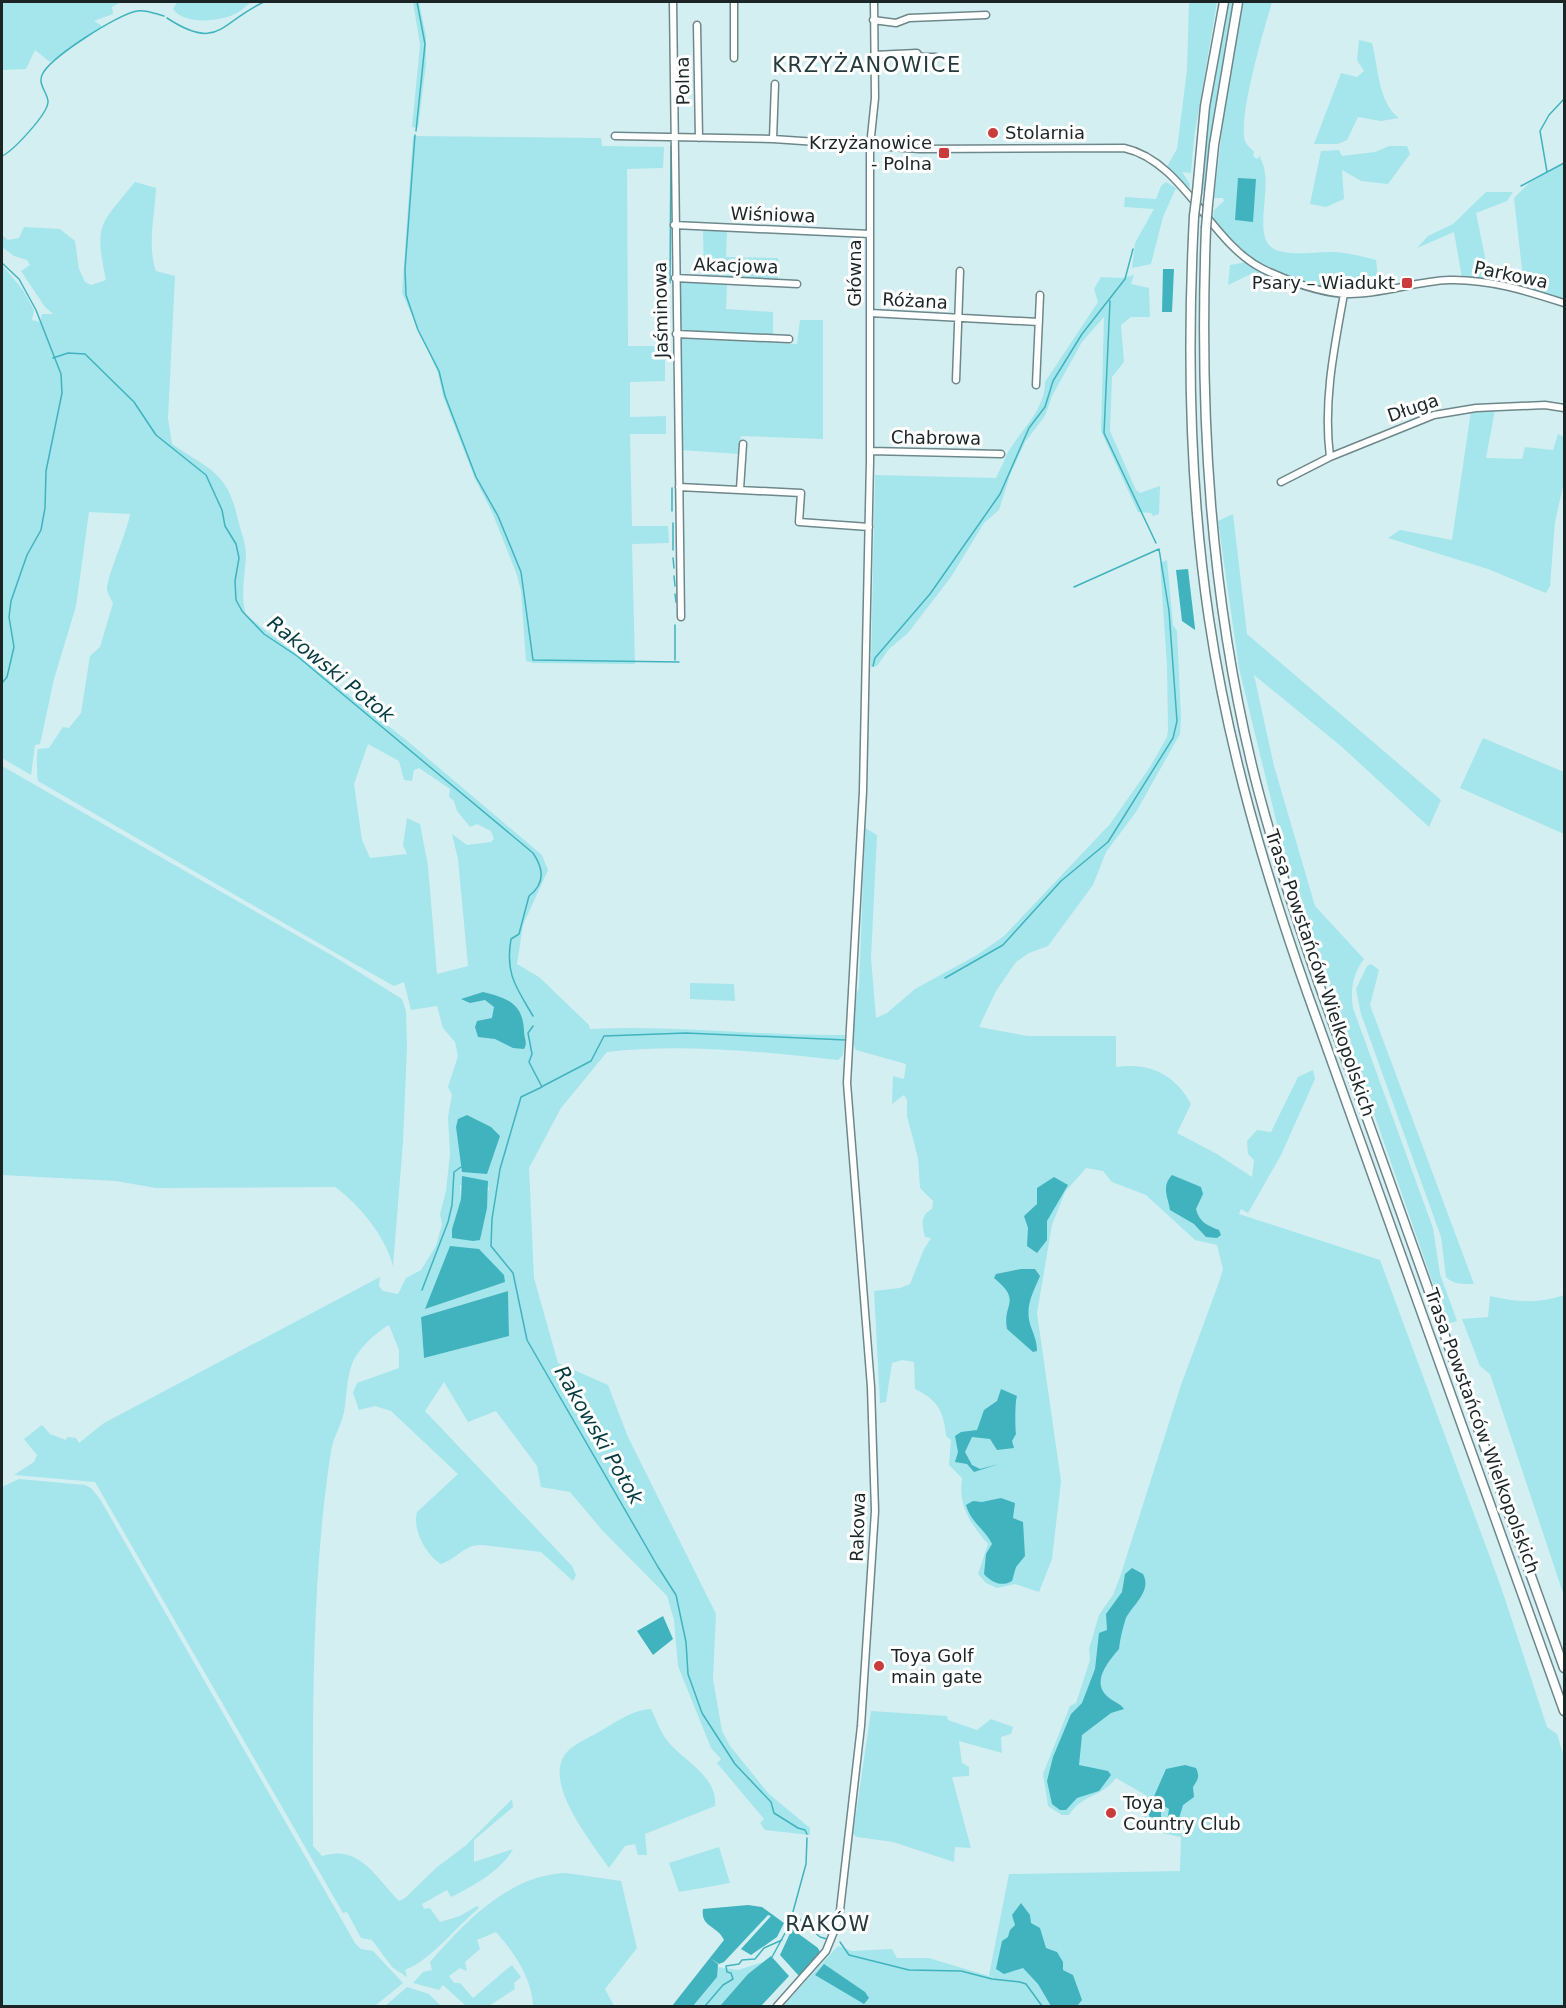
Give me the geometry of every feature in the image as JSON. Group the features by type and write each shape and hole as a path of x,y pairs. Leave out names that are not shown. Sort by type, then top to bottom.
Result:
{"highway":[{"name":"Trasa Powstańców Wielkopolskich","path":"1224,2 1205,106 1194,216 1189,346 1194,492 1209,620 1242,781 1292,950 1564,1710"},
{"name":"Trasa Powstańców Wielkopolskich","path":"1238,2 1214,145 1208,204 1203,350 1210,503 1223,617 1255,777 1291,903 1564,1668"}],"street":[{"name":"Jaśminowa","path":"673,2 674,225 681,617"},
{"path":"734,2 734,58"},
{"name":"Główna","path":"869,527 870,146 875,98 874,2"},
{"path":"873,20 896,23 909,18 986,15"},
{"name":"Polna","path":"697,25 699,138"},
{"path":"874,56 917,53 920,57 936,57"},
{"path":"773,139 775,84"},
{"path":"615,136 773,139 870,146"},
{"name":"Parkowa","path":"870,146 920,149 1114,147 1132,150 1146,157 1173,180 1252,262 1290,280 1344,294 1462,280 1511,287 1564,303"},
{"name":"Wiśniowa","path":"674,225 870,234"},
{"name":"Różana","path":"956,380 960,271"},
{"name":"Akacjowa","path":"675,278 797,284"},
{"path":"1330,457 1327,436 1329,392 1344,294"},
{"path":"1035,385 1040,295"},
{"name":"Różana","path":"870,313 1039,322"},
{"path":"676,334 789,339"},
{"name":"Długa","path":"1281,482 1330,457 1407,424 1450,411 1545,405 1564,408"},
{"path":"740,489 743,444"},
{"name":"Chabrowa","path":"870,451 1001,454"},
{"path":"679,487 801,493 799,522 869,527"},
{"name":"Rakowa","path":"777,2007 826,1951 836,1930 854,1793 865,1673 875,1511 875,1451 847,1101 863,791 869,527"}],"shaded area":[{"path":"2,2 121,2 112,7 113,14 94,21 101,25 101,28 50,62 35,50 26,69 2,70"},
{"path":"177,2 253,2 230,16 213,20 194,20 185,18 173,9"},
{"path":"413,2 419,2 426,36 426,64 418,128 412,127 420,45"},
{"path":"1189,2 1217,2 1194,138 1191,173 1182,172 1190,184 1189,194 1166,168 1177,149 1187,70"},
{"path":"1226,2 1234,2 1221,73 1206,193 1199,187 1213,73"},
{"path":"1241,2 1272,2 1248,93 1244,129 1246,143 1254,152 1253,156 1257,159 1261,155 1264,169 1266,181 1263,221 1267,242 1274,249 1288,253 1334,252 1376,260 1380,293 1333,293 1284,283 1255,272 1228,285 1230,265 1252,261 1213,220 1214,210 1224,201 1223,198 1214,198 1229,72"},
{"path":"1359,40 1372,43 1383,93 1392,111 1399,118 1381,121 1358,117 1347,140 1338,144 1314,144 1341,73 1357,77 1364,71 1357,60"},
{"path":"413,136 601,138 602,146 664,147 663,168 627,169 628,346 665,346 665,381 630,382 630,417 666,416 666,434 630,434 632,526 668,526 669,543 632,544 635,664 526,661 521,591 517,575 492,512 475,479 443,396 438,373 402,293"},
{"path":"1389,146 1407,146 1410,154 1388,184 1361,181 1342,170 1344,199 1326,207 1310,204 1321,151 1339,150 1342,156 1375,152"},
{"path":"1564,163 1564,300 1524,287 1514,198 1529,183"},
{"path":"1238,178 1256,179 1253,222 1235,220"},
{"path":"135,182 156,188 152,241 153,261 156,271 175,276 168,418 172,444 217,475 230,494 245,547 243,593 246,615 405,739 542,855 548,870 523,925 517,964 539,977 589,1025 590,1029 654,1028 845,1035 843,1055 838,1060 693,1048 607,1052 561,1108 529,1168 534,1278 558,1363 608,1385 628,1437 716,1614 713,1679 722,1731 730,1746 769,1794 810,1828 810,1835 765,1830 760,1823 764,1819 717,1763 721,1759 711,1748 678,1666 674,1620 667,1596 602,1530 570,1492 541,1487 537,1466 496,1411 468,1422 444,1382 425,1411 572,1566 576,1575 573,1581 541,1552 482,1545 465,1549 441,1564 435,1560 425,1548 418,1534 417,1512 458,1474 391,1411 375,1406 359,1410 353,1393 357,1383 399,1368 399,1350 389,1325 368,1342 352,1364 344,1412 331,1451 320,1549 314,1648 313,1846 322,1856 335,1853 356,1858 374,1873 399,1901 465,1846 512,1799 513,1807 474,1840 474,1862 513,1849 508,1857 477,1883 451,1897 447,1890 422,1904 424,1909 430,1908 440,1922 460,1916 477,1906 479,1908 434,1951 405,1970 407,1977 392,1967 372,1940 361,1938 347,1912 343,1913 95,1482 14,1475 34,1462 37,1455 24,1439 42,1425 50,1434 66,1440 67,1437 76,1438 79,1443 104,1423 380,1277 379,1286 383,1291 398,1294 406,1278 421,1270 436,1246 442,1224 440,1214 446,1191 450,1154 448,1117 452,1095 448,1087 458,1056 455,1042 443,1028 437,1006 411,1010 404,982 394,986 38,781 38,749 49,748 63,727 69,728 81,713 90,656 100,647 113,603 107,590 108,584 130,514 89,512 76,606 54,679 40,744 35,745 31,775 2,758 2,265 23,290 34,310 32,320 40,322 42,314 53,314 45,307 21,271 30,265 27,260 14,256 2,247 2,235 8,240 19,238 24,227 60,229 75,241 79,269 85,282 91,285 106,280 101,247 103,226 107,217","holes":["368,744 399,761 404,780 412,781 414,770 419,768 450,789 449,797 454,801 457,811 470,827 477,824 491,831 494,839 491,842 467,845 452,834 458,859 468,966 437,974 428,866 420,824 407,818 403,845 407,854 370,858 362,840 354,784","460,1185 489,1187 480,1240 452,1229 461,1199","508,1291 509,1336 424,1358 421,1317"]},
{"path":"1166,182 1176,188 1163,217 1151,264 1132,268 1135,243 1154,209 1124,207 1125,197 1156,199 1161,186"},
{"path":"1486,192 1513,192 1507,201 1476,213 1490,281 1462,278 1454,232 1417,248 1428,236 1453,224"},
{"path":"703,229 727,230 726,257 778,258 778,279 704,276"},
{"path":"1163,269 1174,269 1172,312 1162,312"},
{"path":"1134,275 1131,284 1149,288 1150,317 1131,317 1121,325 1124,362 1112,377 1110,431 1136,490 1140,493 1160,486 1159,514 1153,516 1151,513 1138,512 1101,431 1104,317 1082,342 1052,396 1045,416 1025,442 1010,475 999,510 984,523 951,577 908,633 889,649 877,666 871,667 875,475 996,478 1008,452 1037,411 1045,382 1098,302 1094,289 1101,277 1122,278"},
{"path":"678,282 727,285 726,309 773,312 773,337 679,332"},
{"path":"800,320 823,320 823,439 741,436 739,454 681,450 679,338 797,344"},
{"path":"1495,410 1486,458 1522,459 1525,447 1553,450 1558,434 1564,437 1564,482 1555,522 1550,586 1546,593 1488,569 1388,538 1400,530 1452,540 1471,411"},
{"path":"1233,514 1247,634 1441,800 1429,827 1342,747 1254,675 1274,766 1315,906 1364,959 1353,982 1353,1008 1433,1228 1440,1274 1457,1321 1447,1324 1285,857 1239,668 1218,521"},
{"path":"1167,560 1173,625 1177,631 1180,734 1136,812 1106,852 1093,885 1048,946 1029,953 1016,962 996,991 979,1027 1027,1036 1116,1036 1116,1067 1139,1066 1160,1072 1185,1094 1191,1104 1177,1133 1217,1154 1252,1177 1254,1160 1248,1154 1247,1141 1257,1130 1271,1132 1298,1077 1313,1070 1315,1079 1281,1155 1248,1213 1241,1209 1239,1214 1380,1260 1501,1587 1547,1727 1557,1734 1564,1757 1564,2006 783,2006 838,1946 852,1951 892,1949 897,1958 929,1958 992,1977 989,1975 1009,1874 1180,1871 1181,1837 1161,1833 1149,1827 1145,1816 1147,1796 1116,1778 1104,1789 1079,1803 1069,1815 1062,1815 1048,1806 1043,1774 1070,1706 1076,1703 1090,1660 1089,1649 1099,1615 1113,1595 1120,1577 1181,1385 1218,1285 1223,1269 1217,1245 1195,1240 1146,1195 1112,1182 1103,1171 1086,1168 1065,1192 1052,1225 1037,1313 1061,1481 1052,1559 1039,1592 1015,1584 997,1588 986,1583 978,1574 988,1544 967,1514 962,1497 962,1478 949,1465 951,1440 946,1436 941,1413 934,1402 915,1389 914,1362 902,1360 892,1363 886,1402 880,1403 874,1291 900,1288 910,1284 931,1238 925,1237 923,1221 925,1214 932,1209 933,1201 920,1188 918,1158 907,1116 907,1100 904,1095 892,1104 893,1076 904,1079 906,1064 856,1050 852,1028 859,988 865,828 877,835 871,958 876,1018 887,1013 915,989 977,955 1004,936 1110,824 1150,767 1167,737 1168,730 1167,666 1160,563"},
{"path":"1188,569 1195,630 1182,621 1176,570"},
{"path":"1483,738 1564,772 1564,834 1460,788"},
{"path":"2,766 333,956 402,999 406,1011 407,1046 403,1142 393,1266 384,1244 370,1222 335,1187 156,1188 116,1181 2,1175"},
{"path":"1371,964 1379,970 1370,1005 1474,1284 1456,1283 1446,1277 1441,1237 1361,1014 1356,989 1367,966"},
{"path":"690,983 734,984 735,1001 690,999"},
{"path":"483,992 506,1000 517,1008 523,1022 526,1043 524,1049 513,1048 495,1039 478,1037 475,1027 477,1021 492,1018 494,1007 485,1000 470,1003 461,999"},
{"path":"467,1115 491,1127 500,1136 487,1174 462,1172 456,1127 458,1119"},
{"path":"1172,1175 1201,1187 1203,1194 1196,1209 1197,1213 1205,1223 1219,1230 1221,1235 1217,1238 1206,1237 1194,1224 1170,1210 1166,1188"},
{"path":"462,1176 488,1181 487,1208 480,1240 452,1238 452,1229 461,1199"},
{"path":"1054,1177 1068,1185 1047,1221 1047,1240 1037,1253 1027,1246 1028,1228 1024,1216 1037,1204 1037,1188"},
{"path":"450,1246 479,1249 504,1275 505,1282 425,1309"},
{"path":"1035,1269 1040,1276 1032,1294 1028,1313 1037,1348 1037,1351 1033,1352 1007,1329 1006,1320 1010,1298 1008,1292 994,1278 996,1274"},
{"path":"508,1291 509,1336 424,1358 421,1317"},
{"path":"1564,1295 1564,1596 1490,1374 1480,1366 1462,1319 1488,1317 1490,1296 1527,1301 1545,1300"},
{"path":"1001,1389 1017,1396 1016,1434 1012,1441 1014,1448 997,1450 990,1439 972,1437 965,1452 972,1465 980,1469 999,1464 974,1472 967,1464 955,1462 958,1452 955,1436 961,1432 977,1430 984,1410 997,1401"},
{"path":"19,1479 85,1485 91,1488 100,1499 355,1943 361,1949 373,1951 403,1983 375,2006 2,2006 2,1487"},
{"path":"1001,1498 1015,1503 1013,1518 1023,1522 1025,1556 1016,1567 1012,1581 1001,1584 990,1580 984,1574 986,1554 992,1544 971,1517 966,1505 973,1501 982,1502"},
{"path":"1132,1568 1143,1574 1145,1587 1143,1594 1127,1616 1119,1649 1106,1666 1101,1678 1103,1691 1124,1709 1111,1713 1082,1735 1079,1765 1108,1771 1111,1775 1099,1791 1077,1798 1066,1810 1060,1810 1052,1804 1047,1781 1053,1757 1071,1714 1082,1703 1095,1669 1099,1633 1107,1630 1106,1614 1122,1592 1125,1574"},
{"path":"663,1616 673,1639 653,1655 637,1631"},
{"path":"651,1709 666,1739 698,1769 711,1786 715,1806 645,1834 647,1855 638,1855 635,1844 625,1846 609,1868 571,1810 560,1777 561,1762 569,1750 579,1743 630,1714"},
{"path":"871,1711 947,1716 948,1720 977,1730 991,1719 1013,1727 1011,1734 1001,1737 1002,1753 959,1741 962,1763 969,1767 969,1776 952,1777 971,1848 955,1847 954,1862 893,1842 857,1837 853,1834"},
{"path":"1185,1765 1196,1768 1197,1771 1198,1778 1193,1787 1194,1797 1183,1805 1177,1825 1167,1822 1169,1809 1164,1806 1161,1809 1161,1821 1157,1824 1151,1823 1148,1810 1166,1769"},
{"path":"719,1847 730,1883 679,1892 669,1863"},
{"path":"566,1873 621,1881 637,1948 605,1989 614,2006 533,2006 529,1985 521,1966 496,1932 477,1940 480,1949 465,1962 467,1971 460,1968 449,1976 454,1983 460,1983 473,1998 512,1965 521,1977 514,1983 515,1989 489,2006 466,2006 443,1985 439,1990 413,1983 423,1972 432,1970 430,1962 458,1931 490,1903 526,1882"},
{"path":"1021,1903 1030,1915 1031,1923 1040,1928 1046,1948 1057,1952 1063,1962 1063,1970 1073,1975 1082,2000 1077,2006 1051,2006 1038,1984 1023,1968 1004,1974 996,1969 1002,1941 1008,1937 1015,1925 1012,1915"},
{"path":"748,1905 762,1907 784,1923 777,1937 751,1955 741,1949 771,1916 768,1915 724,1962 719,1964 710,1958 718,1964 717,1977 693,2006 672,2006 724,1940 704,1919 703,1909"},
{"path":"792,1929 818,1948 820,1952 799,1976 780,1955"},
{"path":"771,1956 789,1976 761,2006 720,2006 748,1974"},
{"path":"766,1961 748,1974 720,2006 693,2006 716,1977 717,1967 738,1970"},
{"path":"824,1964 865,1992 869,1998 864,2004 815,1975"},
{"path":"407,1987 429,1994 441,2006 385,2006"}],"waterway":[{"name":"Rakowski Potok","path":"167,18 184,28 198,33 209,33 228,25 264,2"},
{"path":"416,131 425,44 417,2"},
{"name":"Rakowski Potok","path":"2,156 22,140 47,107 48,101 41,79 47,67 57,58 85,38 128,14 143,11 164,16"},
{"path":"1547,172 1540,131 1549,115 1564,99"},
{"path":"415,135 405,269 406,295 418,330 439,371 445,396 476,477 498,516 521,572 533,660 679,662"},
{"path":"670,283 671,146"},
{"path":"1521,186 1564,163"},
{"path":"873,666 875,658 930,594 1000,494 1029,428 1045,407 1053,381 1082,334 1125,279 1133,249"},
{"name":"Rakowski Potok","path":"2,263 19,279 36,310 61,374 62,393 46,471 45,508 41,530 27,555 11,601 9,617 14,647 7,677 2,683"},
{"path":"1110,301 1104,433 1156,543"},
{"name":"Rakowski Potok","path":"53,358 68,353 85,354 134,402 156,435 206,475 222,510 225,526 236,544 239,558 235,581 236,600 242,611 264,634 297,656 533,853 541,870 540,881 529,896 519,934 511,939 510,951 513,980 533,1016"},
{"path":"672,488 672,511"},
{"path":"673,523 673,550"},
{"path":"945,978 1003,945 1061,881 1108,842 1173,738 1177,721 1169,611 1159,549 1074,587"},
{"path":"673,558 674,568"},
{"path":"674,576 675,586"},
{"path":"675,594 676,602"},
{"path":"675,625 675,660"},
{"name":"Rakowski Potok","path":"533,1026 528,1033 532,1054 529,1062 542,1087 521,1097 500,1169 492,1219 491,1246 513,1273 527,1340 676,1595 686,1642 688,1674 702,1713 735,1764 771,1802 774,1813 805,1830 807,1834"},
{"path":"543,1086 591,1061 604,1036 686,1033 846,1040"},
{"path":"422,1290 448,1222 452,1205 454,1172 461,1167"},
{"name":"Rakowski Potok","path":"791,1919 806,1864 807,1838"},
{"name":"Rakowski Potok","path":"795,1915 820,1937 827,1939"},
{"path":"772,1957 790,1924"},
{"path":"705,2006 723,1985 733,1979 731,1973 727,1972 726,1966 739,1964 742,1960 755,1959 764,1948 782,1940"},
{"name":"Rakowski Potok","path":"840,1942 849,1955 909,1970 961,1971 992,1979 1020,1982 1026,1984 1042,2006"}],"place":[{"name":"Stolarnia","path":"993,133"},
{"name":"Krzyżanowice - Polna","path":"944,153"},
{"name":"Psary – Wiadukt","path":"1407,283"},
{"name":"Toya Golf main gate","path":"879,1666"},
{"name":"Toya Country Club","path":"1111,1813"}],"district":[{"name":"KRZYŻANOWICE","path":"867,65"},
{"name":"RAKÓW","path":"828,1924"}]}
